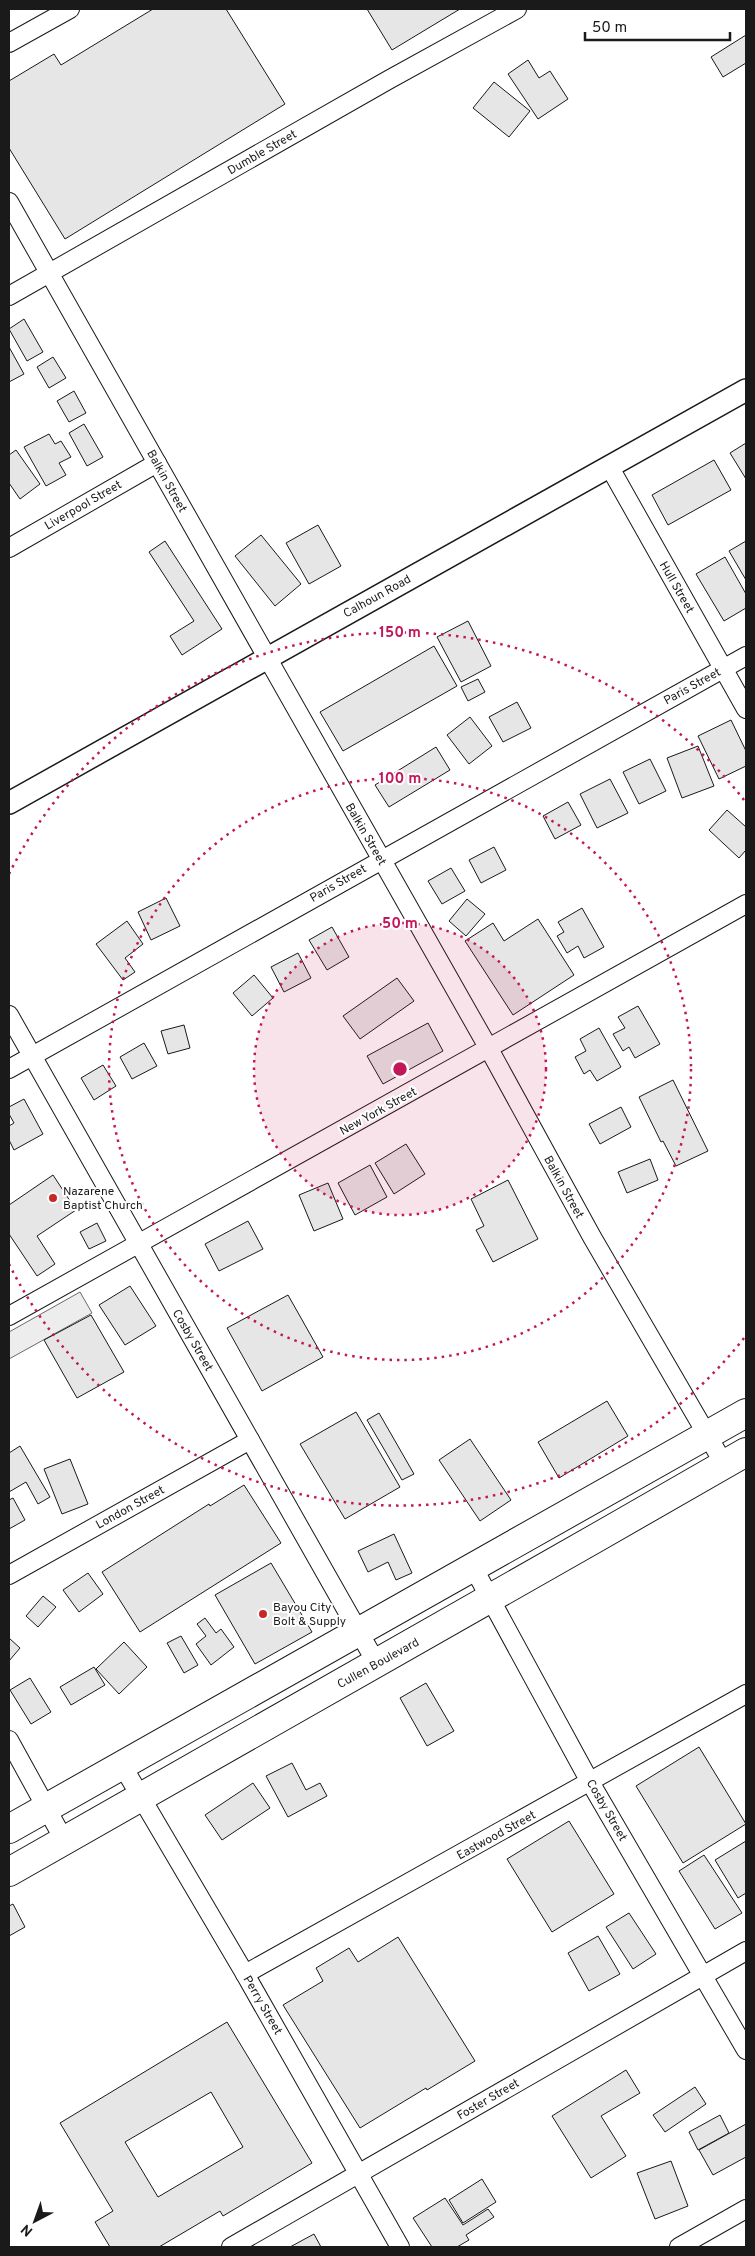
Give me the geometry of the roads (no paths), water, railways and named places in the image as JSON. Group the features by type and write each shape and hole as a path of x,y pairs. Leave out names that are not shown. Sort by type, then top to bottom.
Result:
{"main road":[{"path":"9,1829 746,1413"},
{"name":"Cullen Boulevard","path":"9,1872 140,1795 377,1664 735,1458"}],"street":[{"path":"9,43 70,9"},
{"name":"Dumble Street","path":"9,296 390,78 517,9"},
{"name":"Balkin Street","path":"9,202 489,1049 595,1242 706,1435 735,1458"},
{"name":"Calhoun Road","path":"9,803 746,390"},
{"name":"Liverpool Street","path":"9,548 157,463"},
{"name":"Hull Street","path":"609,466 746,709"},
{"name":"Paris Street","path":"9,1068 746,656"},
{"name":"New York Street","path":"9,1316 746,904"},
{"name":"Cosby Street","path":"9,1015 377,1664"},
{"name":"London Street","path":"9,1575 250,1440"},
{"name":"Cosby Street","path":"473,1567 590,1782 704,1974 746,2050"},
{"name":"Eastwood Street","path":"245,1974 746,1694"},
{"path":"9,1740 64,1840"},
{"name":"Perry Street","path":"122,1765 245,1974 400,2247"},
{"name":"Foster Street","path":"231,2247 746,1951"},
{"path":"678,2247 746,2209"}],"place":[{"name":"Nazarene Baptist Church","path":"53,1198"},
{"name":"Bayou City Bolt & Supply","path":"263,1614"}]}
